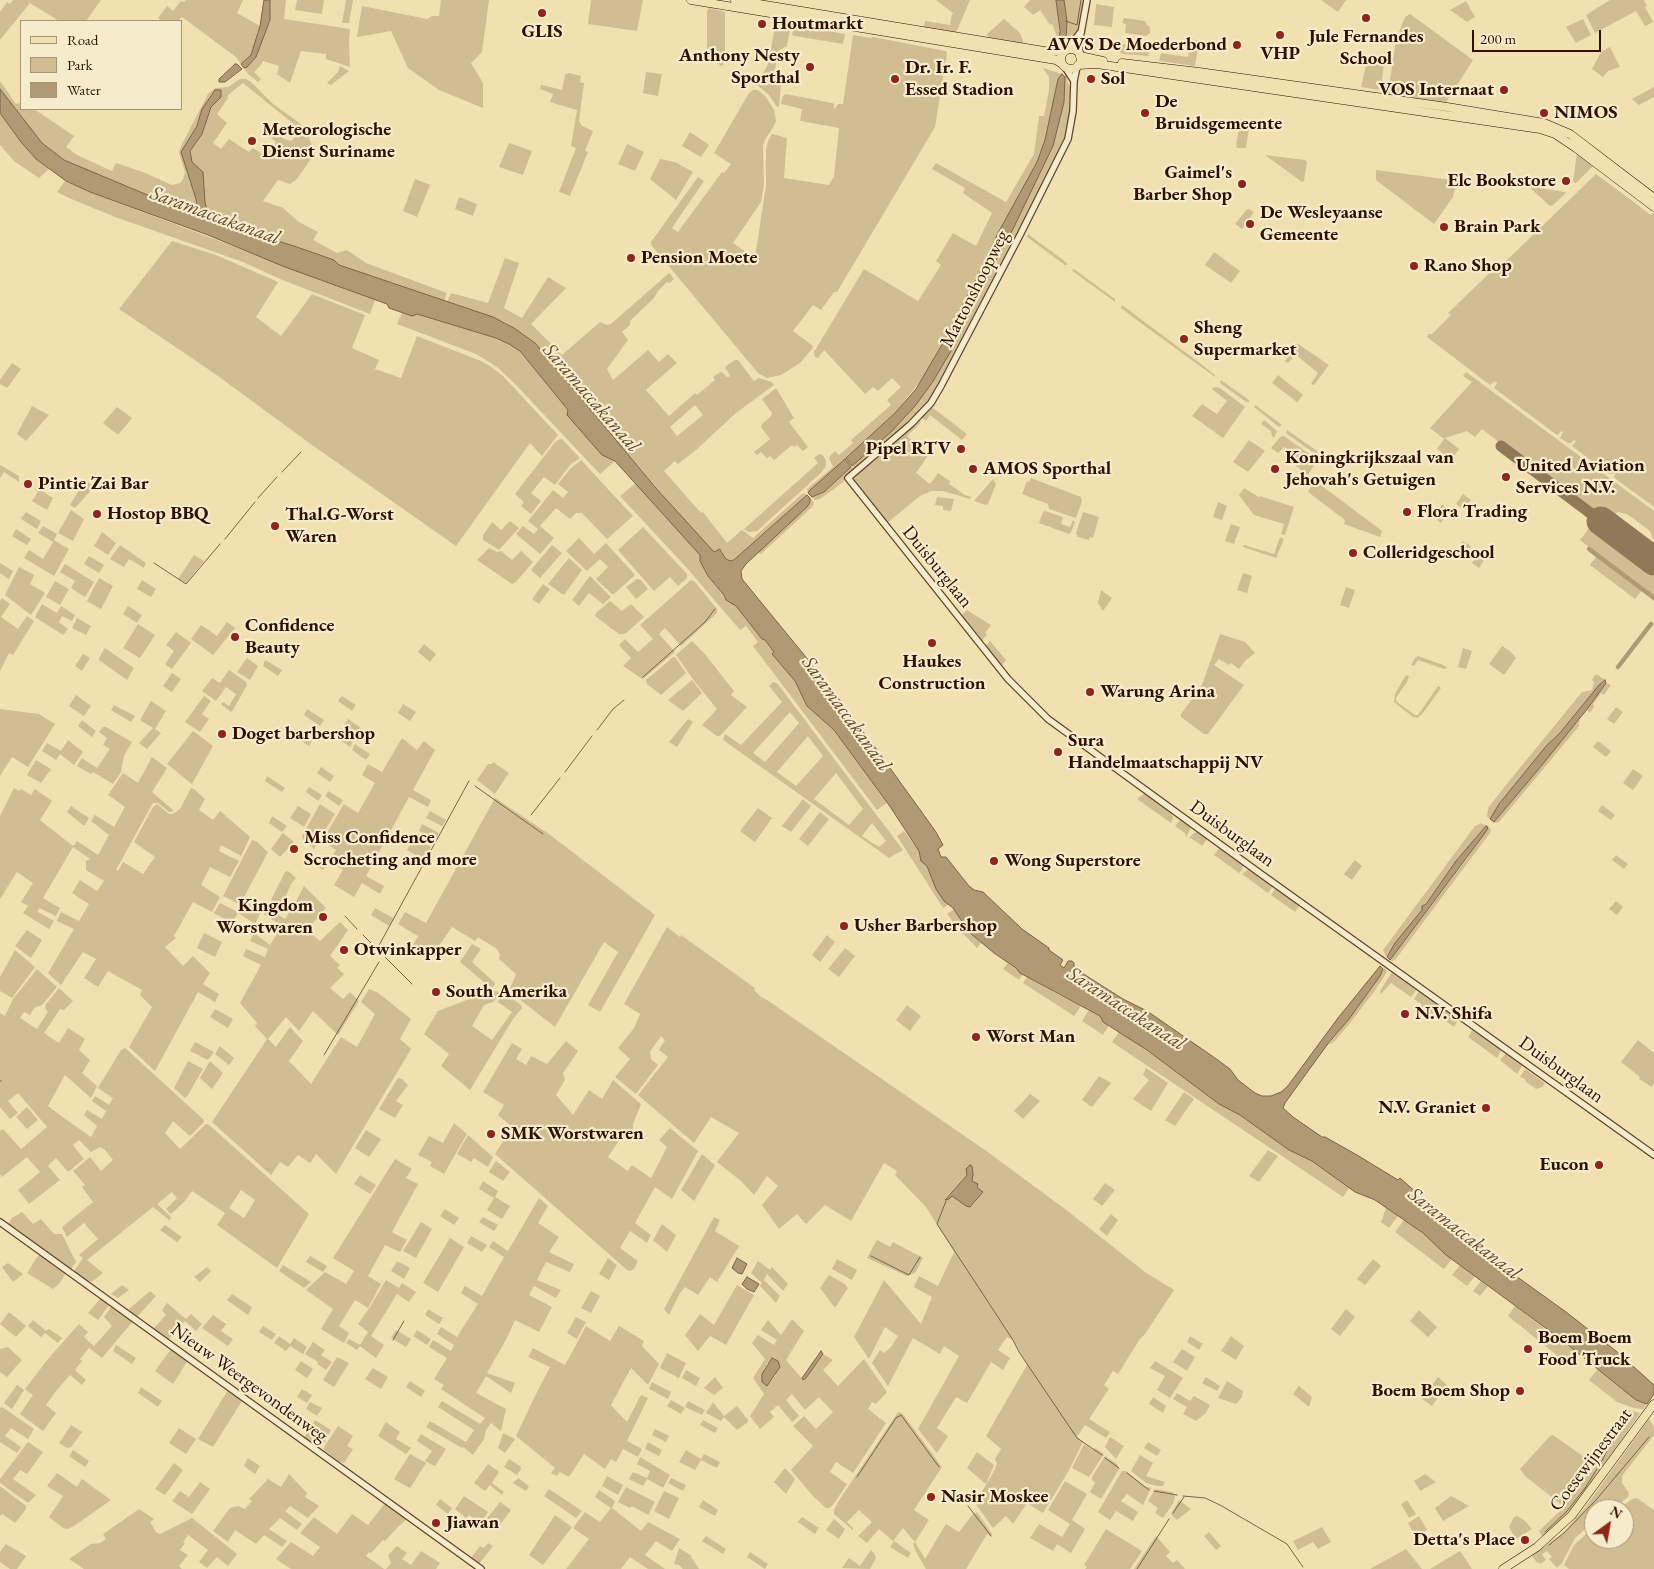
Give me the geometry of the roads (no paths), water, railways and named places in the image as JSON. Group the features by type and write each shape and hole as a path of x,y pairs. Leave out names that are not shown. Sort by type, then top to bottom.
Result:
{"main road":[{"path":"691,0 779,11 1041,51 1074,49 1080,55 1098,60 1148,69"},
{"path":"736,0 779,11"},
{"path":"835,20 1056,60 1071,69 1078,66 1098,64 1148,69 1284,88 1540,129 1555,134 1571,144 1654,207"},
{"path":"1064,65 1061,58 1065,51"},
{"path":"1078,66 1080,55"},
{"path":"1309,92 1456,108 1544,123 1570,134 1654,198"},
{"name":"Coesewijnestraat","path":"1503,1569 1548,1538 1572,1515 1654,1404"}],"street":[{"path":"1080,55 1081,31 1087,0"},
{"path":"1065,51 1081,31"},
{"path":"1064,65 1074,81"},
{"name":"Mattonshoopweg","path":"848,478 910,424 930,403 941,386 1068,139 1073,111 1074,81 1078,66"},
{"name":"Duisburglaan","path":"848,478 1008,680 1048,719 1654,1155"},
{"name":"Nieuw Weergevondenweg","path":"0,1222 481,1569"}],"water":[{"path":"264,0 270,0 270,20 256,57 244,68 241,64 251,55 260,26"},
{"path":"1056,0 1064,0 1067,21 1066,41 1064,43 1059,38 1060,31"},
{"path":"235,64 242,69 225,82 219,82 219,79"},
{"path":"1062,74 1065,77 1064,102 1053,146 951,351 932,383 915,406 891,432 852,466 846,458 895,413 916,389 940,348 998,233 1037,162 1045,140 1058,79"},
{"name":"Saramaccakanaal","path":"0,89 42,143 64,160 193,214 197,204 181,152 197,126 202,109 215,90 221,90 221,97 211,107 202,134 190,151 192,162 203,172 205,202 208,214 213,221 334,260 339,265 493,317 514,328 535,343 655,487 714,552 720,549 728,560 732,561 736,558 807,495 810,498 810,502 807,507 746,564 741,571 742,579 814,667 818,678 841,701 839,704 848,717 853,719 872,743 936,832 943,845 938,849 941,857 946,857 969,886 974,890 983,892 1022,929 1063,960 1060,965 1064,968 1068,961 1072,961 1074,968 1123,999 1147,1011 1230,1069 1238,1080 1262,1096 1271,1096 1287,1087 1338,1018 1380,966 1383,969 1380,976 1349,1019 1327,1045 1283,1108 1322,1137 1357,1155 1398,1180 1400,1178 1427,1202 1455,1232 1566,1312 1616,1351 1654,1385 1654,1394 1647,1404 1636,1400 1558,1337 1446,1255 1423,1233 1375,1200 1355,1192 1312,1161 1289,1150 1240,1115 1219,1104 1147,1050 1103,1022 1100,1016 1020,973 970,933 953,908 944,901 936,889 927,866 921,861 919,851 889,805 834,730 807,706 795,681 772,654 774,652 765,640 762,639 736,606 726,600 708,576 700,561 700,555 615,461 602,455 567,415 568,410 520,351 496,338 417,314 412,316 389,308 387,304 285,267 208,235 90,192 66,181 36,159 0,113"},
{"path":"845,459 851,467 824,492 812,497 808,493 809,491"},
{"path":"1605,680 1606,683 1588,708 1542,765 1494,822 1490,819 1499,804 1547,745 1559,734"},
{"path":"1486,826 1488,827 1487,830 1390,960 1387,957 1395,943 1422,910 1422,906 1426,904 1456,861"},
{"path":"970,1165 972,1166 973,1174 972,1181 978,1184 977,1187 983,1192 970,1207 952,1196 945,1200 967,1175 966,1169"},
{"path":"737,1258 747,1264 742,1274 732,1268"},
{"path":"747,1277 759,1284 754,1292 742,1284"},
{"path":"821,1351 823,1354 803,1380 802,1378"},
{"path":"772,1358 778,1361 780,1367 767,1386 762,1382 762,1374"}],"waterway":[{"path":"1066,21 1077,25 1081,0"},
{"path":"282,472 301,452"},
{"path":"258,498 277,477"},
{"path":"225,539 255,502"},
{"path":"154,563 186,584 220,544"},
{"path":"1589,549 1654,598"},
{"path":"643,677 705,622 715,609"},
{"path":"1618,667 1651,624"},
{"path":"597,730 613,709 624,700"},
{"path":"565,772 592,736"},
{"path":"531,815 560,778"},
{"path":"363,935 377,949 469,781"},
{"path":"475,786 543,834"},
{"path":"345,916 357,929"},
{"path":"382,954 412,984"},
{"path":"324,1055 379,962"},
{"path":"946,1201 937,1224 1077,1438 1102,1455"},
{"path":"871,1256 909,1275 920,1257"},
{"path":"393,1340 404,1321"},
{"path":"1602,1461 1625,1413"},
{"path":"857,1477 896,1418 901,1415 939,1467"},
{"path":"1549,1545 1564,1533 1596,1500 1649,1437"},
{"path":"1105,1458 1119,1468"},
{"path":"1545,1532 1567,1511 1597,1469"},
{"path":"1127,1473 1149,1490"},
{"path":"1154,1491 1177,1495"},
{"path":"1183,1496 1205,1498 1287,1544 1303,1567"},
{"path":"1173,1513 1184,1497"},
{"path":"968,1506 991,1536"},
{"path":"1137,1569 1169,1519"}],"place":[{"name":"GLIS","path":"542,13"},
{"name":"Jule Fernandes School","path":"1366,18"},
{"name":"Houtmarkt","path":"762,24"},
{"name":"VHP","path":"1280,35"},
{"name":"AVVS De Moederbond","path":"1237,45"},
{"name":"Anthony Nesty Sporthal","path":"810,67"},
{"name":"Dr. Ir. F. Essed Stadion","path":"895,79"},
{"name":"Sol","path":"1091,79"},
{"name":"VOS Internaat","path":"1504,90"},
{"name":"De Bruidsgemeente","path":"1145,113"},
{"name":"NIMOS","path":"1544,113"},
{"name":"Meteorologische Dienst Suriname","path":"252,141"},
{"name":"Elc Bookstore","path":"1566,181"},
{"name":"Gaimel's Barber Shop","path":"1242,184"},
{"name":"De Wesleyaanse Gemeente","path":"1250,224"},
{"name":"Brain Park","path":"1444,227"},
{"name":"Pension Moete","path":"631,258"},
{"name":"Rano Shop","path":"1414,266"},
{"name":"Sheng Supermarket","path":"1184,339"},
{"name":"Pipel RTV","path":"961,449"},
{"name":"AMOS Sporthal","path":"973,469"},
{"name":"Koningkrijkszaal van Jehovah's Getuigen","path":"1275,469"},
{"name":"United Aviation Services N.V.","path":"1506,477"},
{"name":"Pintie Zai Bar","path":"28,484"},
{"name":"Flora Trading","path":"1407,512"},
{"name":"Hostop BBQ","path":"97,514"},
{"name":"Thal.G-Worst Waren","path":"275,526"},
{"name":"Colleridgeschool","path":"1353,553"},
{"name":"Confidence Beauty","path":"235,637"},
{"name":"Haukes Construction","path":"932,643"},
{"name":"Warung Arina","path":"1090,692"},
{"name":"Doget barbershop","path":"222,734"},
{"name":"Sura Handelmaatschappij NV","path":"1058,752"},
{"name":"Miss Confidence Scrocheting and more","path":"294,849"},
{"name":"Wong Superstore","path":"994,861"},
{"name":"Kingdom Worstwaren","path":"323,917"},
{"name":"Usher Barbershop","path":"844,926"},
{"name":"Otwinkapper","path":"344,950"},
{"name":"South Amerika","path":"436,992"},
{"name":"N.V. Shifa","path":"1405,1014"},
{"name":"Worst Man","path":"976,1037"},
{"name":"N.V. Graniet","path":"1486,1108"},
{"name":"SMK Worstwaren","path":"491,1134"},
{"name":"Eucon","path":"1599,1165"},
{"name":"Boem Boem Food Truck","path":"1528,1349"},
{"name":"Boem Boem Shop","path":"1520,1391"},
{"name":"Nasir Moskee","path":"931,1497"},
{"name":"Jiawan","path":"436,1523"},
{"name":"Detta's Place","path":"1525,1540"}]}
